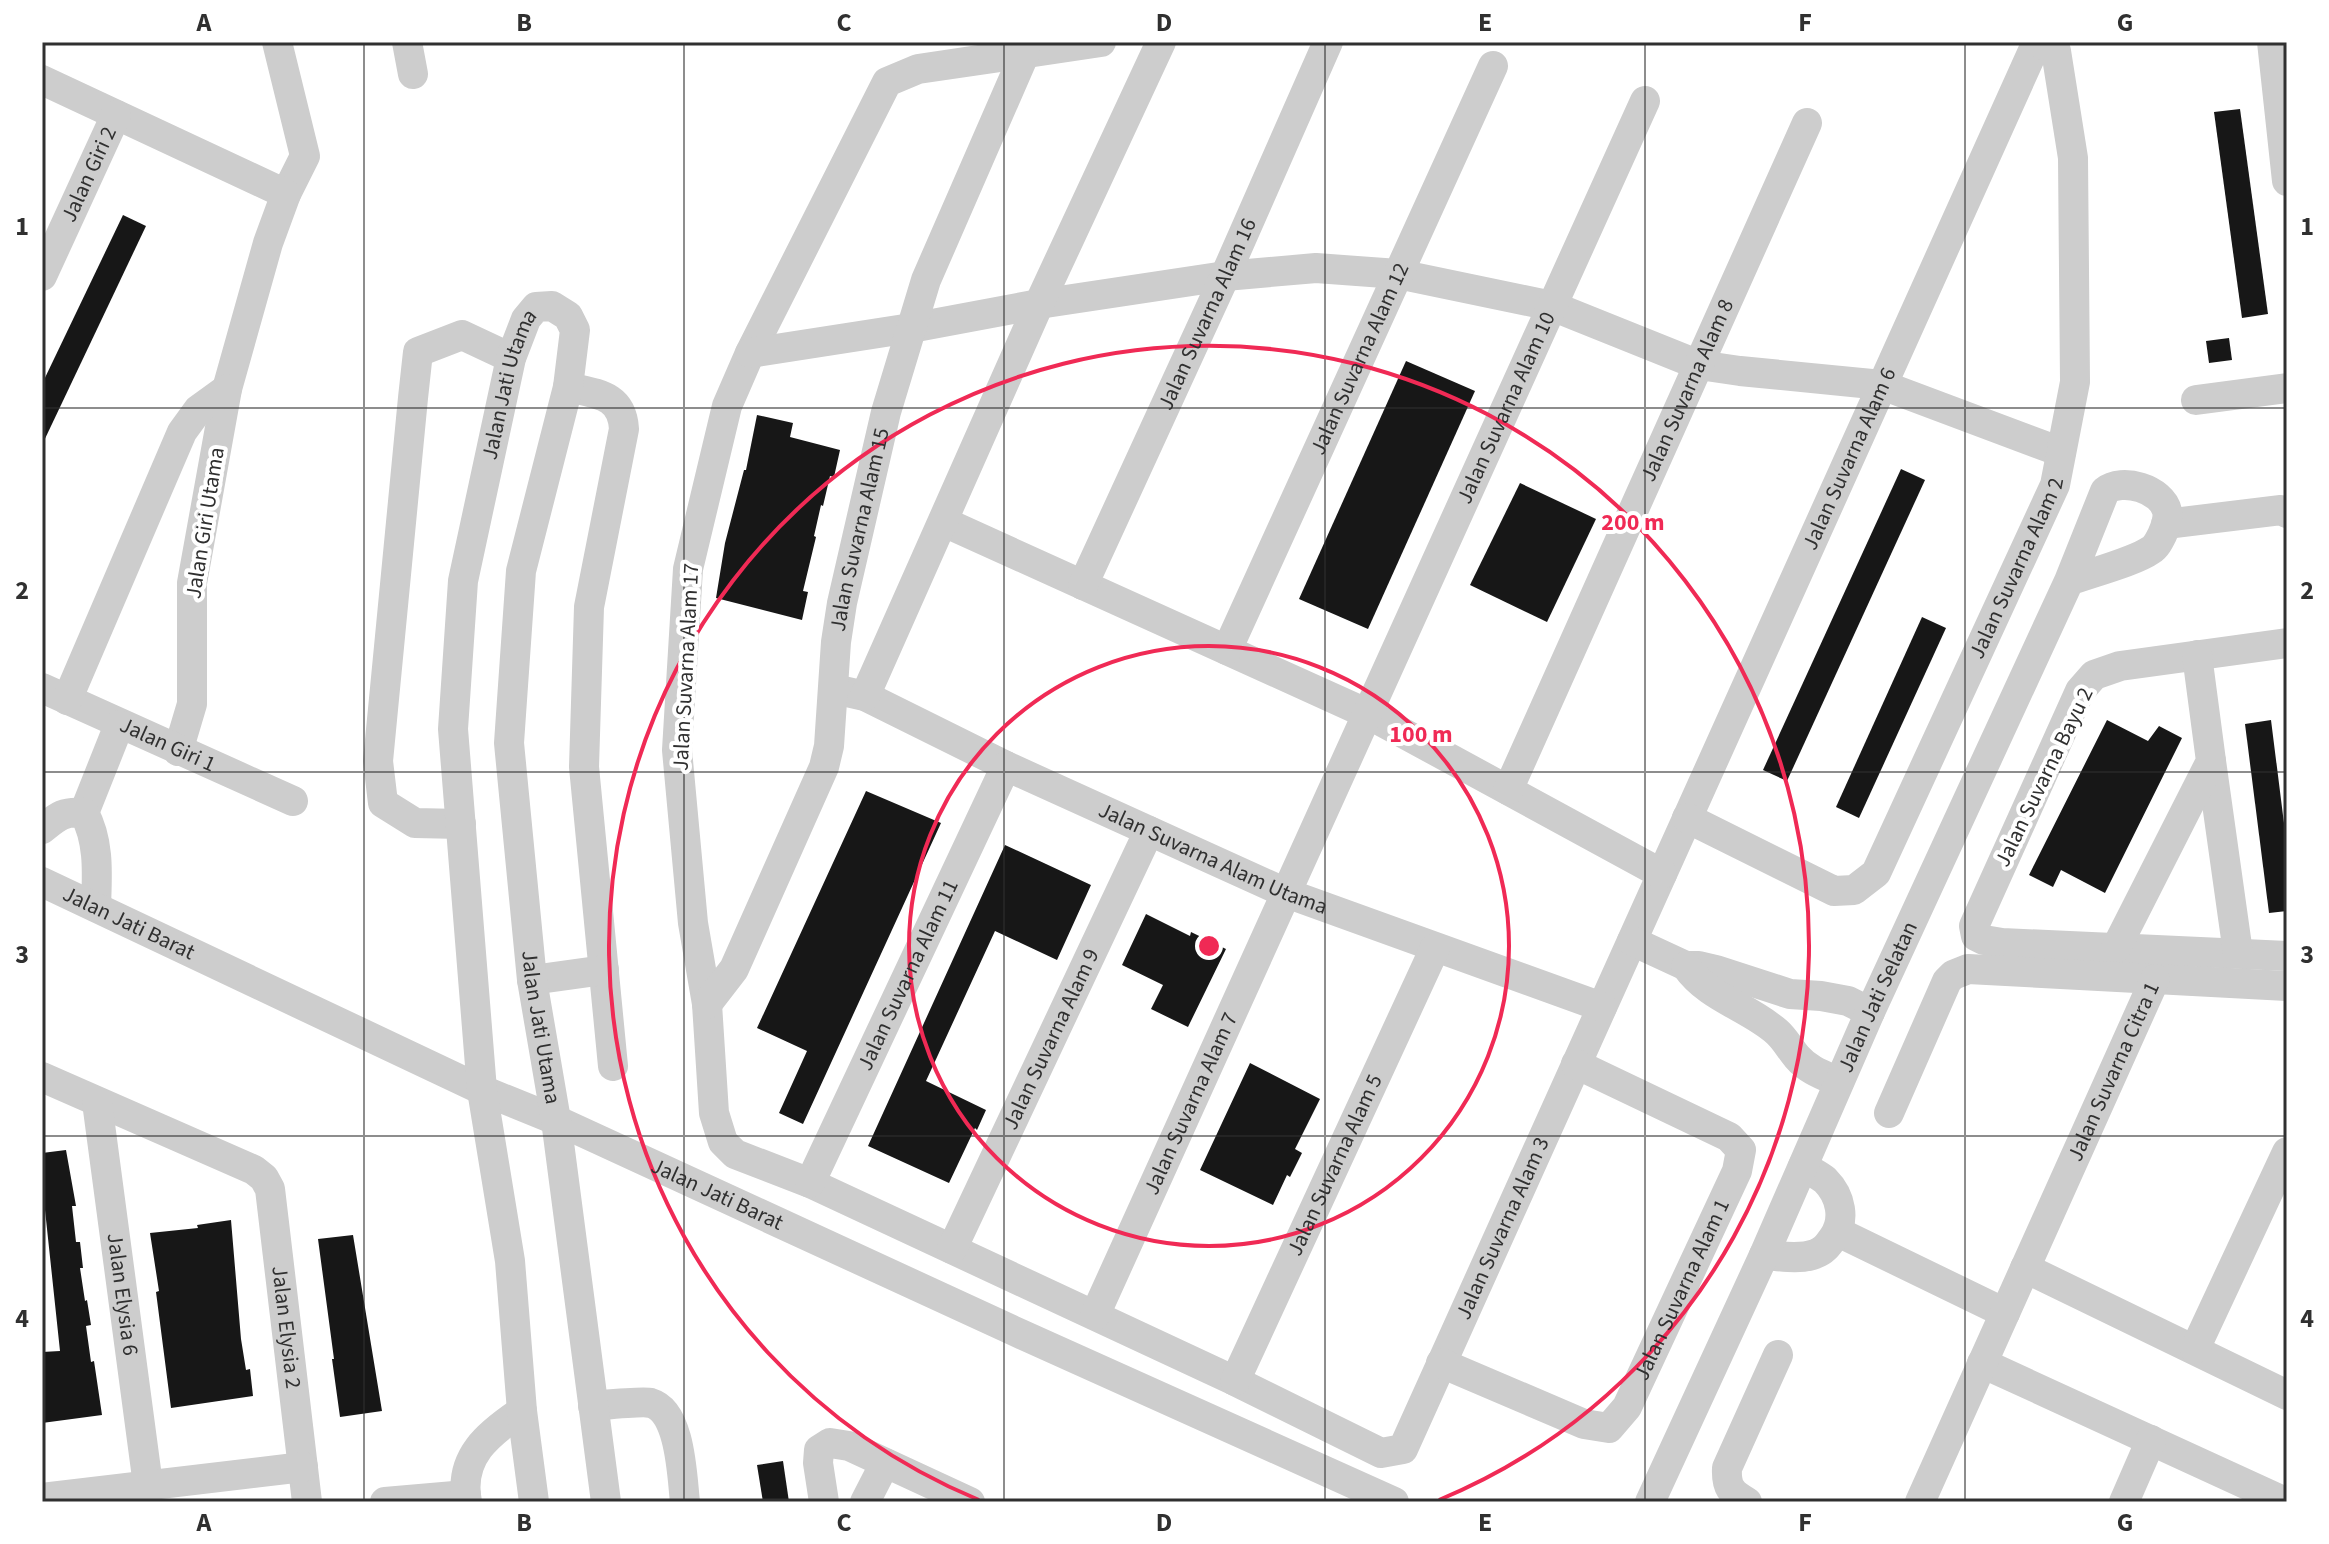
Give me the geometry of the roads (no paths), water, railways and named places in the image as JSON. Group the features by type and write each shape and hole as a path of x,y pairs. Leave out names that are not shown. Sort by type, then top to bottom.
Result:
{"street":[{"name":"Jalan Giri Utama","path":"178,751 192,704 192,583 227,389 268,243 286,194 305,156 277,42"},
{"path":"407,42 413,74"},
{"path":"1025,53 1101,42"},
{"path":"865,696 1039,304 1161,42"},
{"name":"Jalan Suvarna Alam 16","path":"1083,585 1328,42"},
{"name":"Jalan Suvarna Alam 6","path":"1632,941 2038,42"},
{"name":"Jalan Suvarna Alam 2","path":"1687,818 1834,891 1854,890 1876,873 2055,485 2075,382 2073,158 2056,51 2038,42"},
{"path":"2272,42 2282,76 2287,181"},
{"name":"Jalan Suvarna Alam 17","path":"810,1183 735,1154 723,1142 714,1113 707,1004 693,923 677,750 688,569 727,406 750,353 887,82 918,69 1025,53"},
{"name":"Jalan Suvarna Alam 15","path":"707,1004 734,969 824,767 829,746 836,642 842,603 886,412 926,280 1025,53"},
{"name":"Jalan Suvarna Alam 12","path":"1227,650 1493,66"},
{"path":"42,80 286,194"},
{"name":"Jalan Suvarna Alam 10","path":"1286,893 1645,101"},
{"name":"Jalan Giri 2","path":"42,276 116,115"},
{"name":"Jalan Suvarna Alam 8","path":"1508,790 1807,123"},
{"path":"750,353 1225,276 1316,268 1398,274 1552,306 1699,365 1882,385 2061,452"},
{"name":"Jalan Jati Utama","path":"534,1502 522,1411 510,1261 482,1090 453,729 463,581 511,358 526,319 536,307 552,306 568,316 575,330 568,387 521,571 509,743 532,980 556,1120 606,1502"},
{"path":"461,824 415,823 383,803 378,761 413,398 418,352 462,335 511,358"},
{"path":"568,387 607,397 617,405 624,429 589,607 584,767 613,1066"},
{"path":"2196,400 2287,388"},
{"name":"Jalan Giri Utama","path":"54,694 182,432 198,410 227,389"},
{"name":"Jalan Jati Selatan","path":"1650,1502 1764,1255 1870,1012 2069,581 2105,491 2112,485 2130,484 2160,498 2167,511 2166,524"},
{"path":"2069,581 2154,549 2166,524 2285,509"},
{"path":"944,522 1368,714 1662,874"},
{"name":"Jalan Suvarna Bayu 2","path":"2116,948 2002,943 1976,936 1974,926 2080,691 2094,675 2120,666 2287,643"},
{"path":"2197,655 2238,953"},
{"name":"Jalan Suvarna Alam Utama","path":"834,689 865,696 1006,766 1286,893 1602,1007"},
{"name":"Jalan Giri 1","path":"54,694 293,801"},
{"path":"84,813 119,725"},
{"path":"2211,761 2116,948 2287,956"},
{"name":"Jalan Suvarna Alam 11","path":"810,1183 1006,766"},
{"path":"42,829 59,816 71,812 84,813"},
{"path":"84,813 91,825 94,843 96,907"},
{"name":"Jalan Suvarna Alam 9","path":"952,1249 1149,831"},
{"name":"Jalan Jati Barat","path":"42,882 482,1090 556,1120 1026,1337 1394,1502"},
{"name":"Jalan Suvarna Alam 7","path":"1095,1315 1286,893"},
{"path":"1632,941 1686,966 1716,970 1790,994 1848,1001 1870,1012"},
{"name":"Jalan Suvarna Alam 3","path":"1235,1381 1381,1453 1403,1449 1632,941"},
{"name":"Jalan Suvarna Alam 5","path":"1235,1381 1435,948"},
{"path":"1686,966 1694,978 1706,987 1778,1032 1809,1069 1839,1082"},
{"path":"532,980 604,970"},
{"name":"Jalan Suvarna Citra 1","path":"1889,1113 1947,981 1960,971 2155,979 1920,1502"},
{"path":"2155,979 2287,986"},
{"name":"Jalan Suvarna Alam 1","path":"1441,1363 1584,1424 1609,1428 1627,1407 1737,1171 1741,1150 1729,1137 1576,1064"},
{"path":"42,1077 97,1102"},
{"name":"Jalan Elysia 2","path":"97,1102 254,1170 264,1178 270,1189 307,1502"},
{"name":"Jalan Elysia 6","path":"97,1102 148,1485"},
{"path":"2195,1349 2287,1152"},
{"path":"1764,1255 1814,1255 1826,1248 1838,1232 1842,1215 1836,1197 1825,1181 1803,1166"},
{"path":"810,1183 1235,1381"},
{"path":"1838,1232 2005,1313"},
{"path":"2025,1268 2287,1395"},
{"path":"1747,1502 1735,1496 1726,1482 1727,1468 1778,1355"},
{"path":"1982,1363 2285,1502"},
{"path":"593,1406 651,1403 666,1413 680,1452 685,1502"},
{"path":"385,1502 467,1498 467,1469 474,1453 499,1427 522,1411"},
{"path":"2124,1502 2151,1440"},
{"path":"824,1502 819,1450 830,1443 849,1446 970,1502"},
{"path":"865,1502 885,1463"},
{"path":"42,1498 303,1467"}]}
